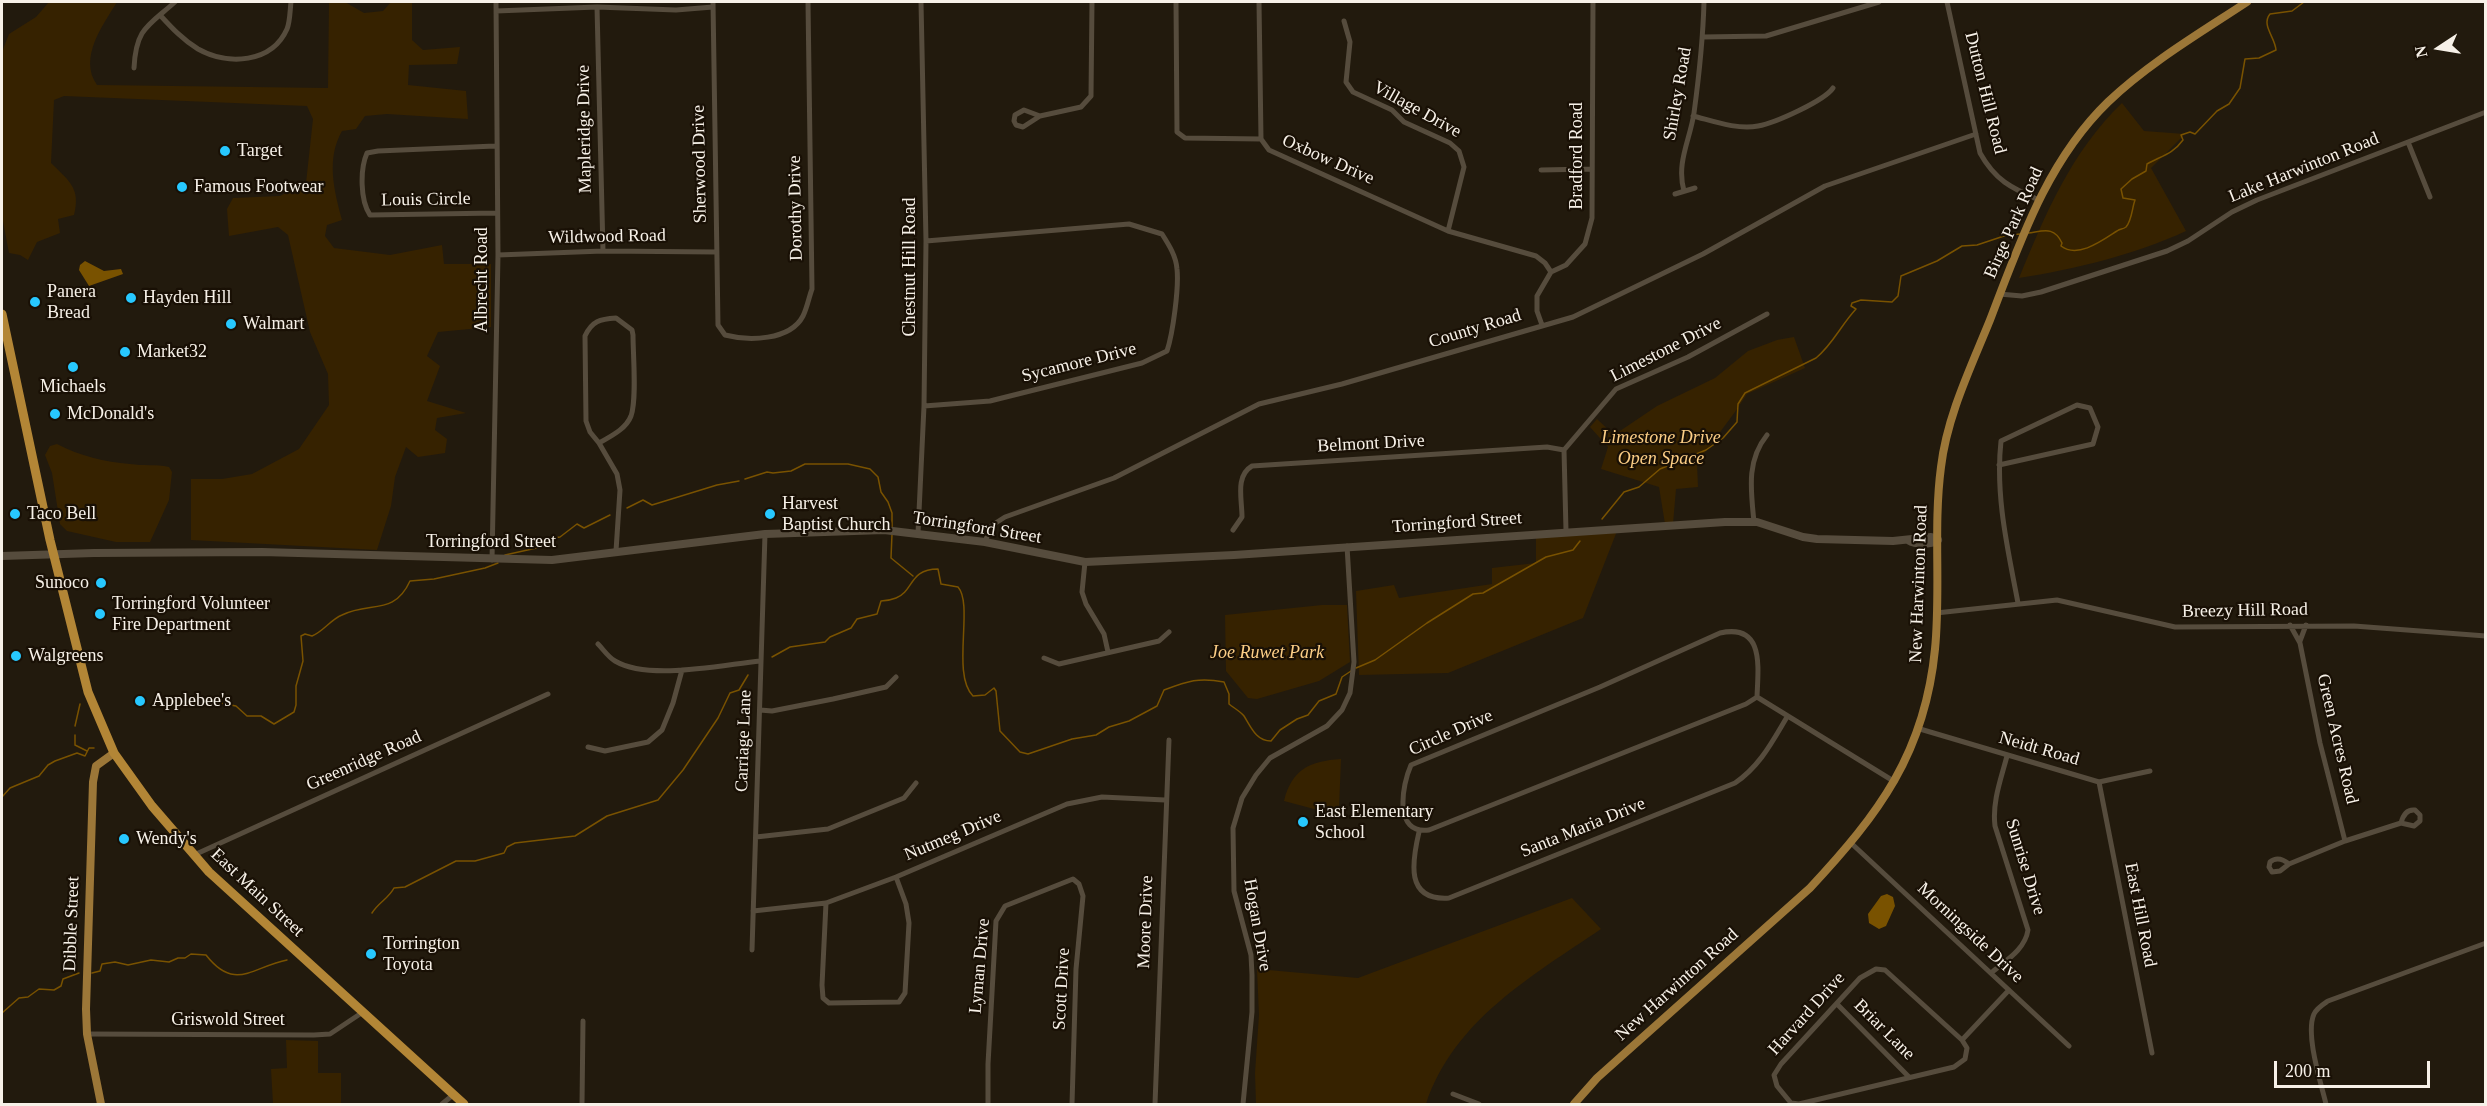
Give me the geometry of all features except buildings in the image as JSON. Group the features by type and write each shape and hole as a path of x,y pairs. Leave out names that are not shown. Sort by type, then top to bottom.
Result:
{"highway":[{"name":"East Main Street","path":"2,314 53,554 88,692 114,753 152,806 193,855 464,1104"}],"main road":[{"name":"Birge Park Road","path":"1999,294 2039,200 2070,147 2108,103 2138,77 2247,2"},
{"name":"New Harwinton Road","path":"1574,1104 1598,1078 1810,888 1869,821 1895,782 1920,729 1931,680 1936,613 1941,467 1950,423 1999,294"},
{"name":"Torringford Street","path":"2,556 262,552 552,560 765,534 891,530 985,542 1085,562 1234,555 1722,522 1754,522 1807,538 1908,540 1923,537 1938,540"},
{"name":"Dibble Street","path":"101,1104 87,1034 94,772 101,761 114,753"}],"street":[{"path":"134,68 135,47 140,34 175,2"},
{"path":"160,15 180,36 200,50 228,59 251,59 271,51 287,29 291,2"},
{"name":"Albrecht Road","path":"496,2 498,560"},
{"name":"Dorothy Drive","path":"718,325 725,335 734,337 777,336 790,330 803,317 812,289 808,2"},
{"name":"Chestnut Hill Road","path":"918,533 924,406 926,241 921,2"},
{"path":"1040,116 1024,110 1019,111 1014,121 1016,125 1023,127 1040,116 1081,107 1091,96 1092,2"},
{"name":"Oxbow Drive","path":"1176,2 1177,132 1185,138 1261,138 1269,150 1448,231 1536,256 1551,272"},
{"path":"1259,2 1261,138"},
{"name":"Bradford Road","path":"1542,325 1537,311 1537,296 1551,272 1566,265 1585,244 1592,218 1593,2"},
{"name":"Shirley Road","path":"1684,191 1681,175 1682,156 1693,116 1703,37 1704,2"},
{"path":"1703,37 1766,36 1879,2"},
{"name":"Dutton Hill Road","path":"1947,2 1980,153 1991,172 2012,188 2039,200"},
{"path":"496,11 597,7 676,9 713,4"},
{"name":"Sherwood Drive","path":"713,4 718,325"},
{"name":"Mapleridge Drive","path":"597,7 603,251"},
{"name":"Village Drive","path":"1344,21 1350,42 1346,82 1353,92 1392,110 1404,122 1450,143 1460,151 1464,166 1448,231"},
{"path":"1693,116 1738,126 1759,126 1820,101 1833,88"},
{"name":"Lake Harwinton Road","path":"1999,294 2022,296 2041,292 2163,253 2188,241 2232,212 2257,200 2486,112"},
{"name":"County Road","path":"985,542 991,526 1005,517 1114,478 1259,404 1342,384 1573,317 1694,258 1826,186 1976,134"},
{"path":"2408,142 2430,197"},
{"name":"Louis Circle","path":"495,146 378,151 367,153 363,164 365,208 370,215 497,213"},
{"path":"1541,170 1591,169"},
{"path":"1675,194 1695,188"},
{"name":"Sycamore Drive","path":"924,406 990,401 1155,358 1167,351 1172,337 1177,270 1172,249 1162,234 1129,224 926,241"},
{"name":"Wildwood Road","path":"498,255 603,251 716,252"},
{"name":"Limestone Drive","path":"1564,450 1616,389 1688,357 1767,314"},
{"path":"600,443 621,430 631,417 633,405 632,330 615,318 601,319 590,325 585,336 586,421 590,432 600,443 617,474 620,490 616,551"},
{"path":"1999,465 2093,444 2098,427 2090,408 2077,405 2001,441 1999,465 2007,543 2018,603"},
{"path":"1754,522 1750,479 1760,443 1767,435"},
{"name":"Belmont Drive","path":"1233,530 1242,517 1241,479 1245,470 1252,465 1547,447 1564,450"},
{"path":"1564,450 1566,531"},
{"name":"Carriage Lane","path":"752,950 765,534"},
{"name":"Hogan Drive","path":"1243,1104 1252,1012 1251,955 1234,891 1233,828 1242,798 1263,766 1279,752 1327,726 1342,710 1350,693 1354,662 1347,546"},
{"path":"1085,562 1082,592 1086,604 1104,634 1108,652"},
{"name":"Breezy Hill Road","path":"1936,613 2056,600 2073,602 2175,627 2354,626 2486,636"},
{"name":"Green Acres Road","path":"2290,625 2300,643 2320,743 2345,841"},
{"name":"Green Acres Road","path":"2300,643 2306,625"},
{"name":"Circle Drive","path":"1419,832 1410,826 1405,818 1403,803 1404,780 1411,765 1600,687 1720,633 1730,630 1741,632 1752,641 1758,664 1757,697"},
{"path":"1044,658 1059,664 1159,641 1169,632"},
{"path":"598,644 614,660 644,669 682,670 760,661"},
{"path":"588,747 605,751 648,742 662,730 682,670"},
{"path":"760,710 772,711 886,687 896,677"},
{"name":"Greenridge Road","path":"193,855 548,694"},
{"path":"1419,832 1746,704 1757,697 1895,782"},
{"name":"Santa Maria Drive","path":"1419,832 1414,873 1417,885 1426,895 1437,899 1449,898 1735,783 1766,754 1787,717"},
{"name":"Neidt Road","path":"1920,729 2099,782 2151,771"},
{"name":"Moore Drive","path":"1155,1104 1168,740"},
{"name":"Sunrise Drive","path":"1991,974 2018,951 2027,939 2028,930 1994,816 1994,802 2007,756"},
{"name":"East Hill Road","path":"2099,782 2152,1053"},
{"path":"756,837 828,829 904,798 915,783"},
{"name":"Nutmeg Drive","path":"753,911 826,903 1067,804 1102,797 1166,800"},
{"path":"2289,864 2345,841 2401,823"},
{"name":"Morningside Drive","path":"1851,843 2069,1046"},
{"path":"826,903 823,998 829,1004 899,1002 905,993 909,923 906,904 896,876"},
{"name":"Lyman Drive","path":"988,1104 996,921 1005,906 1073,879"},
{"name":"Scott Drive","path":"1072,1104 1076,969 1083,896 1079,884 1073,879"},
{"path":"2326,1104 2311,1032 2312,1023 2319,1008 2328,1001 2486,943"},
{"name":"Harvard Drive","path":"1876,969 1885,970 1962,1040 1967,1048 1965,1059 1954,1067 1799,1104 1791,1103 1777,1086 1774,1075 1781,1064 1860,978 1868,971 1876,969"},
{"path":"1962,1040 2009,990"},
{"name":"Briar Lane","path":"1837,1004 1909,1077"},
{"name":"Griswold Street","path":"87,1034 330,1034 363,1012"},
{"path":"582,1104 583,1021"},
{"path":"1453,1094 1479,1104"},
{"path":"442,1104 453,1095"}],"green space":[{"path":"49,2 117,2 100,31 91,53 92,75 97,85 328,88 329,2 345,2 364,13 383,11 391,2 412,2 412,40 423,50 460,47 457,64 409,65 408,85 466,91 468,119 387,114 365,116 356,129 342,131 334,152 334,186 342,220 327,225 325,236 334,248 390,255 442,245 444,264 491,264 491,327 438,332 427,356 440,366 427,401 466,413 437,418 435,430 447,439 445,453 418,457 406,447 395,477 391,506 377,550 191,540 191,479 222,479 252,474 299,449 329,405 328,374 310,332 288,235 278,227 229,236 227,209 233,198 280,196 306,183 313,119 307,106 64,96 54,100 51,163 68,180 75,191 74,215 58,219 60,233 37,242 28,260 20,255 9,253 2,216 2,52 9,34 36,17"},
{"path":"2122,103 2144,131 2185,134 2151,168 2186,231 2166,240 2104,260 2019,278 2061,185 2088,142"},
{"name":"Limestone Drive Open Space","path":"1794,337 1805,368 1747,394 1697,463 1698,487 1676,489 1673,524 1665,524 1659,487 1601,469 1608,447 1590,427 1597,419 1614,435 1657,406 1715,378 1748,351 1777,340"},
{"path":"57,444 102,460 169,467 172,472 169,500 150,542 116,542 67,531 60,524 52,473 45,455 50,446"},
{"path":"1619,526 1583,618 1448,673 1359,675 1356,591 1394,585 1399,598 1492,584 1492,568 1536,563 1536,531"},
{"name":"Joe Ruwet Park","path":"1322,605 1347,605 1350,662 1319,681 1257,699 1248,698 1226,671 1225,615"},
{"path":"1341,759 1339,809 1329,813 1284,801 1287,790 1297,774 1311,765"},
{"path":"1572,898 1601,929 1548,964 1475,1024 1455,1048 1439,1074 1426,1104 1256,1104 1255,1073 1259,1015 1257,969 1358,978"},
{"path":"286,1040 318,1041 318,1073 341,1073 341,1104 273,1104 271,1069 287,1068"}],"shaded area":[{"path":"85,261 104,271 121,269 123,274 89,286 79,270 80,265"},
{"path":"1887,894 1893,897 1895,906 1886,926 1879,929 1869,923 1868,914 1881,896"}],"waterway":[{"path":"2028,233 2052,232 2059,238 2061,246 2075,250 2090,247 2126,227 2135,200 2123,198 2121,189 2146,171 2147,164 2175,149 2183,140 2181,135 2190,132 2195,134 2217,111 2229,104 2240,88 2245,59 2259,58 2276,50 2267,22 2270,14 2292,11 2304,2"},
{"path":"1602,519 1624,492 1639,487 1660,469 1706,450 1723,438 1737,422 1738,404 1745,393 1816,358 1856,309 1851,306 1852,303 1861,300 1892,302 1898,296 1901,276 1937,261 1962,246 1977,245 2007,235 2021,234"},
{"path":"745,479 767,472 791,471 805,464 848,464 870,469 878,477 881,492 888,502 892,513 892,527"},
{"path":"627,508 643,500 652,505 717,485 739,481"},
{"path":"505,555 541,547 548,539 560,537 577,524 584,528 610,515"},
{"path":"892,534 891,558 913,576"},
{"path":"1356,668 1375,660 1473,594 1483,593 1546,557 1573,550 1580,541"},
{"path":"220,703 236,706 247,716 261,716 274,724 294,712 296,686 303,661 301,636 305,634 312,636 338,617 352,611 380,606 397,599 410,581 434,579 498,563"},
{"path":"772,657 790,647 825,642 830,637 851,628 857,619 877,614 881,601 902,595 917,576 929,570 938,569 941,584 958,587 962,596 963,657 967,686 973,696 985,695 994,688 1000,731 1020,752 1028,754 1072,739 1096,735 1109,727 1129,721 1157,706 1164,690 1200,680 1224,682 1229,694 1229,704 1243,714 1261,739 1271,741 1280,730 1308,715 1319,701 1336,694 1342,677 1351,671"},
{"path":"372,913 394,888 405,887 456,861 475,861 504,853 507,847 515,843 575,836 607,816 658,800 683,770 718,718 730,693 739,690 748,675"},
{"path":"188,702 194,699"},
{"path":"75,726 80,704"},
{"path":"75,735 75,745 87,751"},
{"path":"2,797 10,788 39,776 48,765 55,761 77,753 85,756 89,748 94,748"},
{"path":"92,973 100,971 102,964 115,962 128,965 151,960 169,962 191,954 206,955 216,966 235,975 287,960"},
{"path":"2,1013 19,998 28,997 39,989 54,990 61,986 63,979 79,973"}],"place":[{"name":"Target","path":"225,151"},
{"name":"Famous Footwear","path":"182,187"},
{"name":"Hayden Hill","path":"131,298"},
{"name":"Panera Bread","path":"35,302"},
{"name":"Walmart","path":"231,324"},
{"name":"Market32","path":"125,352"},
{"name":"Michaels","path":"73,367"},
{"name":"McDonald's","path":"55,414"},
{"name":"Taco Bell","path":"15,514"},
{"name":"Harvest Baptist Church","path":"770,514"},
{"name":"Sunoco","path":"101,583"},
{"name":"Torringford Volunteer Fire Department","path":"100,614"},
{"name":"Walgreens","path":"16,656"},
{"name":"Applebee's","path":"140,701"},
{"name":"East Elementary School","path":"1303,822"},
{"name":"Wendy's","path":"124,839"},
{"name":"Torrington Toyota","path":"371,954"}]}
